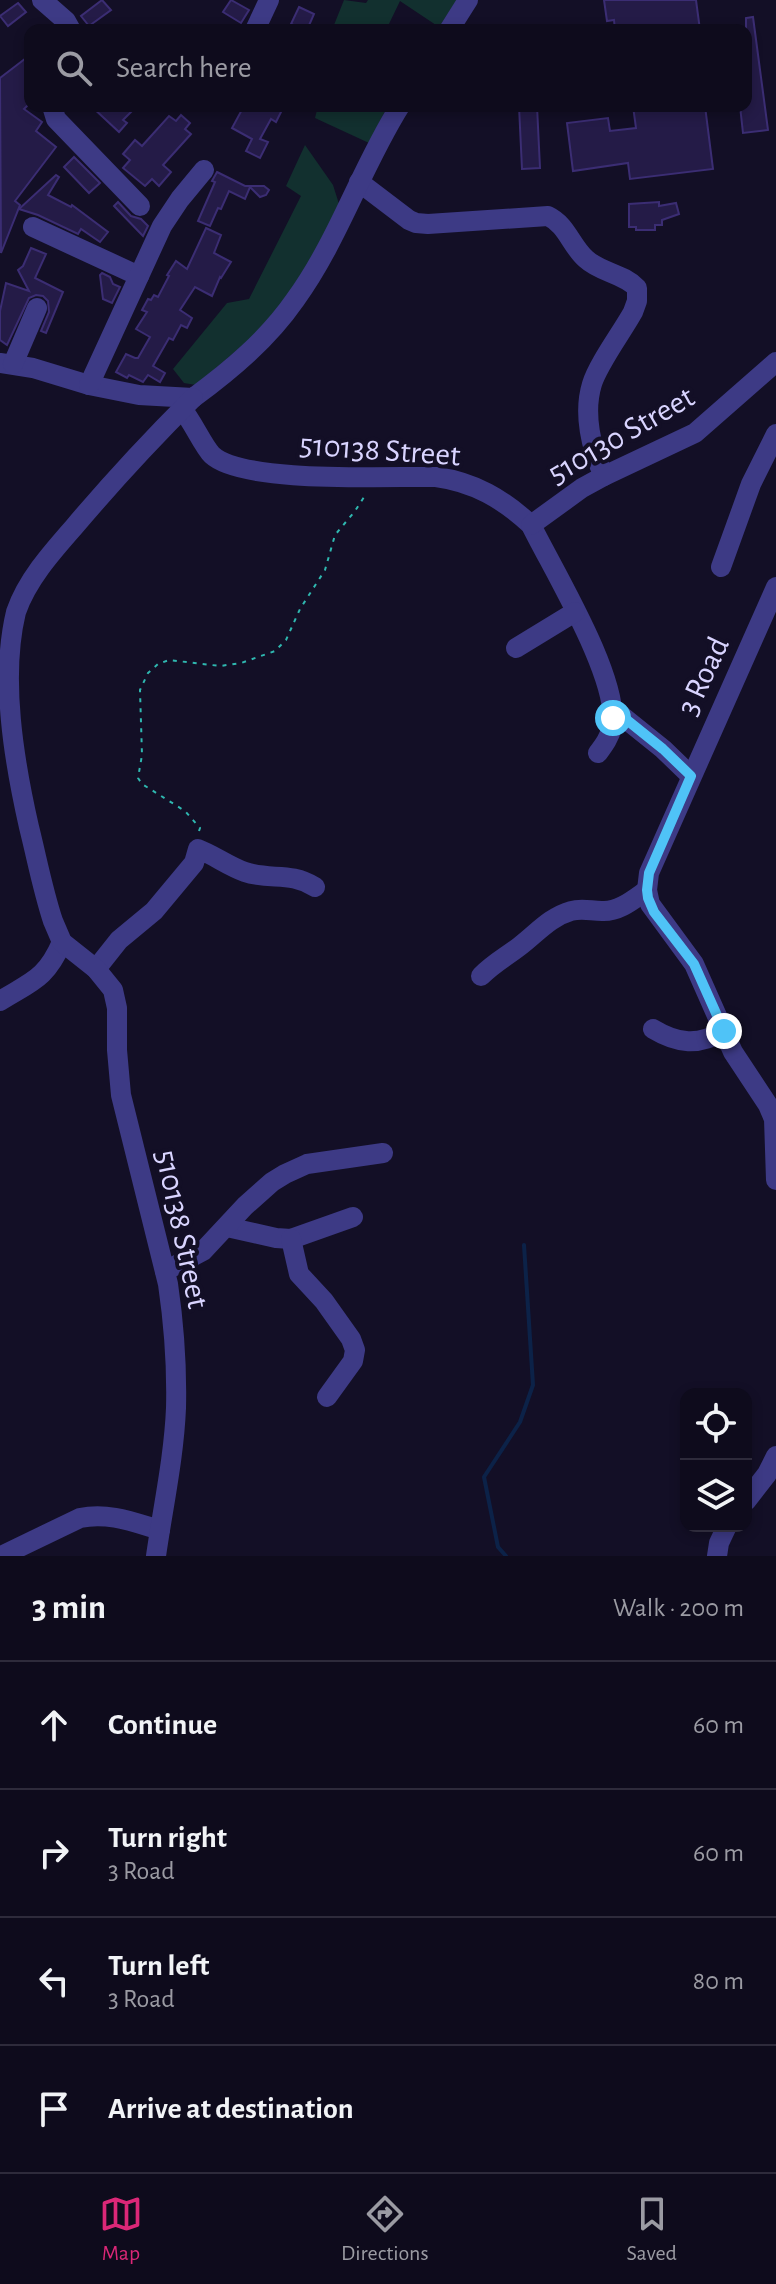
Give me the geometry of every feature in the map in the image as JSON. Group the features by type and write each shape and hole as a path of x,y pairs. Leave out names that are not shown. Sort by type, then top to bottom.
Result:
{"street":[{"path":"42,0 68,24"},
{"path":"258,24 269,0"},
{"path":"453,24 468,0"},
{"path":"54,112 56,119 140,206"},
{"name":"510138 Street","path":"156,1556 176,1407 172,1310 121,1095 115,997 110,984 96,969 62,942 48,908 8,731 5,687 8,647 15,613 62,540 188,403 245,356 295,301 397,112"},
{"path":"89,385 162,226 204,170"},
{"path":"359,182 416,223 548,216 559,223 587,261 626,278 637,288 633,312 592,382 589,398 592,439 604,476"},
{"path":"33,227 139,276"},
{"path":"37,308 6,363 89,385 188,403"},
{"name":"510130 Street","path":"531,525 582,488 695,433 776,362"},
{"name":"510138 Street","path":"188,403 195,425 212,455 229,465 261,471 373,478 436,477 464,482 515,510 531,525 601,668 612,708 612,729 598,753"},
{"path":"721,567 751,484 776,434"},
{"name":"3 Road","path":"647,890 649,873 776,587"},
{"path":"516,648 575,612"},
{"path":"612,708 691,776"},
{"path":"96,969 119,940 154,911 194,863 198,849 243,871 268,877 294,877 315,887"},
{"path":"481,976 537,929 561,915 581,909 611,910 647,890 654,912 694,964 740,1065 768,1105 774,1119 776,1180"},
{"path":"0,1001 46,971 62,942"},
{"path":"653,1029 673,1040 695,1041 708,1040 724,1031"},
{"path":"165,1271 203,1251 272,1182 298,1168 318,1162 383,1153"},
{"path":"227,1227 291,1239 353,1217"},
{"path":"291,1239 299,1274 324,1301 351,1339 355,1350 353,1361 327,1397"},
{"path":"752,1495 773,1473"},
{"path":"1,1556 80,1518 93,1515 109,1516 160,1530"},
{"path":"717,1556 724,1532"}],"path":[{"path":"198,849 200,828 191,817 142,784 138,778 142,762 142,683 154,668 169,660 211,666 231,665 267,655 282,646 300,609 325,570 335,535 361,503 373,478"}],"green space":[{"path":"344,0 366,3 368,0 457,0 441,24 434,24 400,1 389,24 334,24"},
{"path":"316,112 384,112 369,143 315,118"},
{"path":"305,145 333,185 339,204 310,264 264,327 196,385 184,383 173,369 227,303 249,299 301,196 286,186"}],"building":[{"path":"102,0 111,10 92,24 87,24 81,16"},
{"path":"231,0 249,10 241,23 223,12"},
{"path":"604,0 696,0 699,24 614,24 614,20 607,21"},
{"path":"18,3 26,12 8,26 0,16"},
{"path":"299,7 314,14 310,24 291,24"},
{"path":"753,17 768,130 743,133 741,112 752,112 752,24 746,24 746,18"},
{"path":"24,60 24,112 42,122 36,131 56,147 15,201 20,205 1,253 0,78"},
{"path":"97,112 131,112 123,120 127,123 119,132"},
{"path":"241,112 281,112 276,122 271,119 260,139 268,142 260,158 246,151 252,139 232,128"},
{"path":"519,112 537,112 540,168 522,169"},
{"path":"634,112 706,112 713,169 630,179 628,163 573,171 567,123 608,118 610,131 636,128"},
{"path":"181,115 190,123 185,129 191,134 163,165 171,172 159,186 152,179 145,186 123,168 130,160 123,154 135,140 142,146 169,116 176,121"},
{"path":"74,157 100,183 89,193 64,167"},
{"path":"217,172 245,186 264,186 269,190 260,197 250,187 245,199 229,191 210,226 198,221"},
{"path":"56,175 59,177 48,195 72,205 108,232 100,242 81,229 78,234 19,209"},
{"path":"118,202 131,216 141,219 148,226 143,236 114,206"},
{"path":"659,202 659,206 676,203 679,214 662,220 662,225 655,225 655,230 629,227 629,204"},
{"path":"206,228 221,235 214,253 231,262 212,296 195,287 180,310 192,318 187,328 181,325 173,340 169,338 153,366 165,373 160,382 148,375 143,382 116,372 126,354 138,358 150,337 136,329 147,312 142,310 148,299 151,300 154,295 158,297 176,261 187,269"},
{"path":"31,248 46,254 35,278 63,292 46,333 41,331 49,312 48,301 43,296 29,298 7,345 0,340 0,311 6,283 29,291 18,270"},
{"path":"102,273 120,287 112,303 103,299"}],"waterway":[{"path":"506,1556 498,1547 484,1477 520,1422 533,1385 524,1245"}],"route":[{"path":"613,718 612,708 645,733 691,776 649,873 648,898 654,912 694,964 724,1031"}]}
